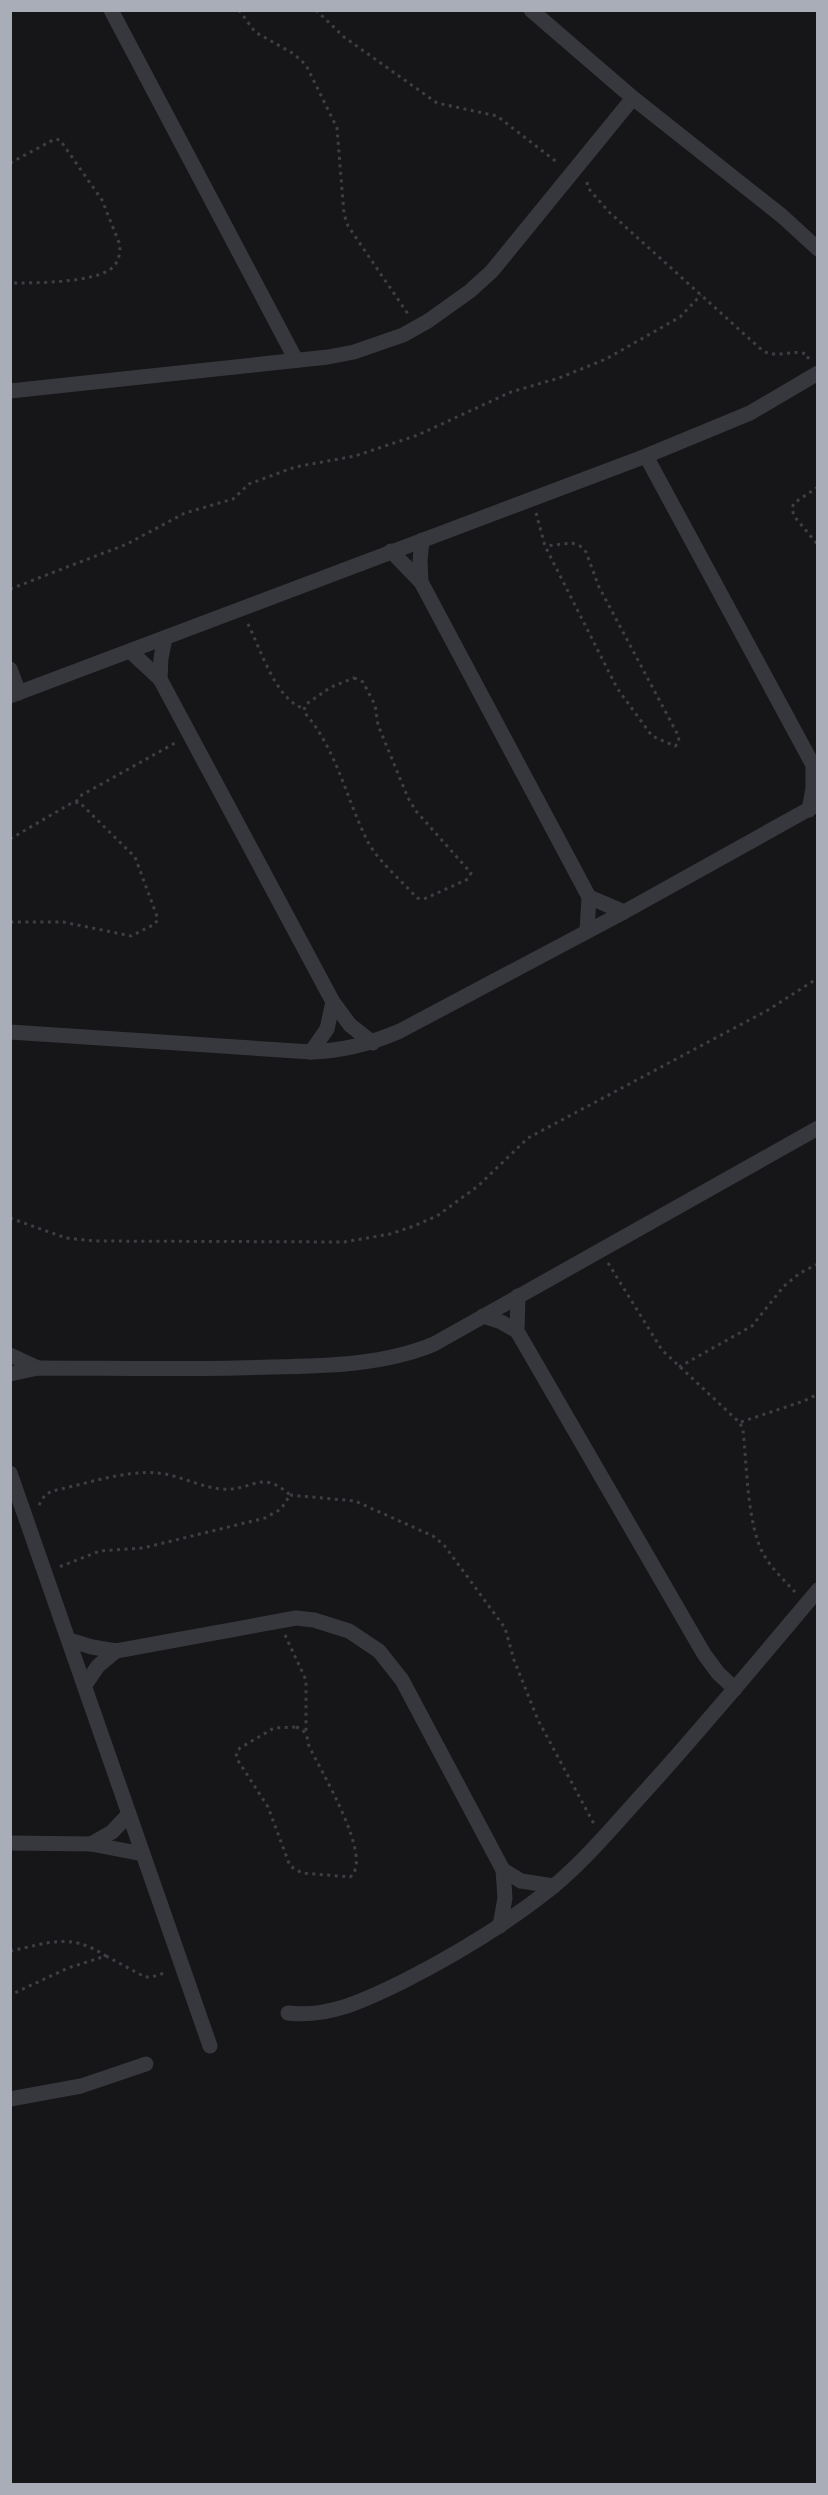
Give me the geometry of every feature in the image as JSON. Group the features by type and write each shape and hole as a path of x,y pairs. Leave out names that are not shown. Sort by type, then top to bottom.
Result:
{"street":[{"path":"111,10 296,360"},
{"path":"531,10 633,98 782,216 818,249"},
{"path":"10,391 354,352 417,328 449,308 492,271 633,98"},
{"path":"10,669 14,694 646,456 750,413 812,376"},
{"path":"10,1032 311,1052 333,1051 373,1043 400,1031 624,912 813,807 815,767 646,456"},
{"path":"421,582 422,540"},
{"path":"391,551 421,582 589,897 587,931"},
{"path":"160,679 165,638"},
{"path":"130,651 160,679 333,1002 350,1025 373,1043"},
{"path":"589,897 624,912"},
{"path":"311,1052 327,1029 333,1002"},
{"path":"10,1374 38,1368 225,1369 303,1366 385,1359 417,1351 434,1344 818,1128"},
{"path":"517,1331 518,1296"},
{"path":"483,1316 517,1331 704,1654 735,1689"},
{"path":"10,1355 38,1368"},
{"path":"10,1473 210,2046"},
{"path":"288,2013 317,2014 345,2007 419,1973 500,1926 554,1886 700,1732 818,1590"},
{"path":"69,1640 116,1651 277,1620 314,1620 340,1627 365,1640 392,1665 402,1680 502,1870 505,1898 500,1926"},
{"path":"85,1685 98,1666 116,1651"},
{"path":"91,1844 112,1832 129,1814"},
{"path":"10,1843 91,1844 143,1854"},
{"path":"502,1870 522,1881 554,1886"},
{"path":"10,2099 81,2086 146,2064"}],"path":[{"path":"239,10 255,32 294,54 306,65 337,128 344,214 348,226 417,328"},
{"path":"316,10 344,37 437,103 497,116 571,174"},
{"path":"10,163 55,139 62,141 102,200 120,245 120,251 116,263 106,272 51,283 10,283"},
{"path":"585,157 594,171 587,183 588,188 609,212 766,354 806,353 809,357 812,376"},
{"path":"10,589 127,544 185,513 233,498 249,484 295,467 355,456 417,435 511,392 559,378 606,359 680,317 701,295"},
{"path":"818,487 794,503 792,508 794,516 818,545"},
{"path":"532,499 545,546 617,688 652,736 675,746 680,740 600,587 586,552 580,546 572,543 545,546"},
{"path":"241,609 281,692 293,704 303,708 327,744 368,842 417,898 424,899 470,878 469,871 416,811 408,798 378,725 375,705 363,682 354,678 331,687 303,708"},
{"path":"10,839 76,802 80,796 190,735"},
{"path":"10,922 63,922 131,936 158,922 135,857 82,804 76,802"},
{"path":"10,1218 66,1238 95,1241 323,1242 390,1234 437,1216 478,1186 528,1138 768,1010 818,978"},
{"path":"600,1250 654,1338 679,1366 740,1423 743,1430 753,1520 759,1545 772,1567 806,1604"},
{"path":"679,1366 752,1326 793,1278 818,1264"},
{"path":"740,1423 818,1394"},
{"path":"25,1514 39,1506 48,1492 142,1473 166,1475 223,1489 267,1481 279,1486 290,1495 355,1501 433,1536 444,1545 505,1628 514,1660 538,1720 601,1839"},
{"path":"45,1573 100,1551 143,1548 265,1518 280,1509 290,1495"},
{"path":"277,1620 306,1680 306,1734 309,1746 353,1835 356,1867 354,1874 350,1877 302,1874 290,1866 268,1807 237,1759 236,1753 240,1748 274,1728 296,1727 302,1729 306,1734"},
{"path":"10,1950 66,1939 82,1943 149,1977 182,1967"},
{"path":"10,1995 68,1968 105,1956"}]}
